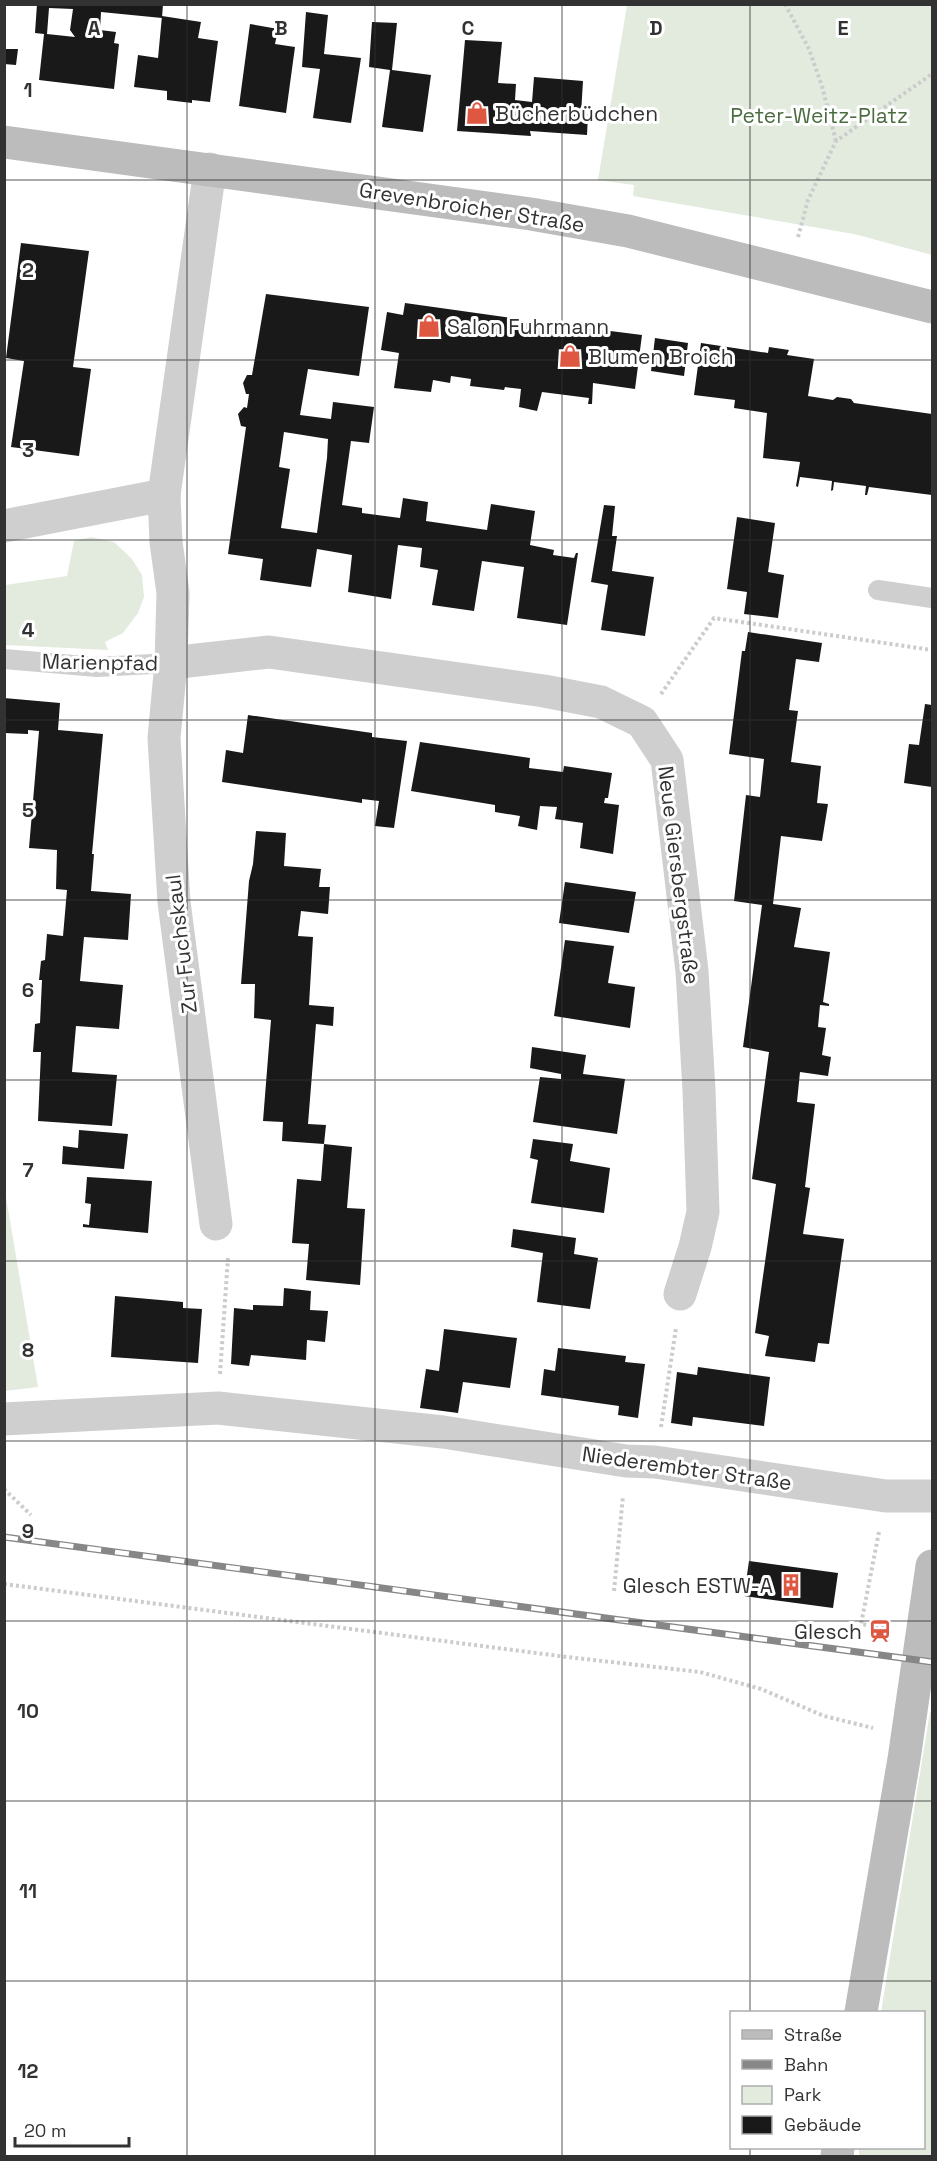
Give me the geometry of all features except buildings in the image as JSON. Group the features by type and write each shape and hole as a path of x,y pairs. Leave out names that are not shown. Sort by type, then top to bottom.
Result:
{"main road":[{"name":"Grevenbroicher Straße","path":"4,141 531,214 628,231 933,307"},
{"path":"861,2011 933,1566"}],"street":[{"name":"Marienpfad","path":"171,663 173,592 166,542 164,495 210,169"},
{"path":"4,526 164,495"},
{"path":"171,663 268,652 544,691 601,702 642,722"},
{"name":"Zur Fuchskaul","path":"171,663 164,738 174,902 216,1224"},
{"name":"Neue Giersbergstraße","path":"642,722 667,760 692,971 703,1212 680,1294"},
{"name":"Niederembter Straße","path":"4,1419 218,1408 443,1432 886,1496 933,1496"}],"lane":[{"path":"878,590 933,598"},
{"name":"Marienpfad","path":"4,660 97,667 171,663"}],"path":[{"path":"785,4 809,49 822,86 836,141"},
{"path":"801,225 808,200 836,141 933,74"},
{"path":"642,722 714,618 933,650"},
{"path":"216,1224 229,1255 218,1408"},
{"path":"614,1591 641,1461 680,1294"},
{"path":"4,1489 31,1515"},
{"path":"861,1624 886,1496"},
{"path":"4,1584 567,1657 700,1672 761,1689 824,1716 874,1728 912,1703"}],"green space":[{"name":"Peter-Weitz-Platz","path":"627,5 932,5 932,255 854,234 633,196 634,185 598,180"},
{"path":"91,537 114,542 132,559 142,575 144,597 138,613 123,633 105,642 108,650 5,645 5,585 67,576 74,541"},
{"path":"5,1191 38,1387 4,1391"},
{"path":"930,1712 932,1712 932,2156 859,2156 859,2149 925,2149 925,2011 881,2011"}],"railway":[{"path":"4,1537 932,1662"}],"place":[{"name":"Bücherbüdchen","path":"477,113"},
{"name":"Salon Fuhrmann","path":"429,326"},
{"name":"Blumen Broich","path":"570,356"},
{"name":"Glesch ESTW-A","path":"791,1585"},
{"name":"Glesch","path":"880,1631"}]}
